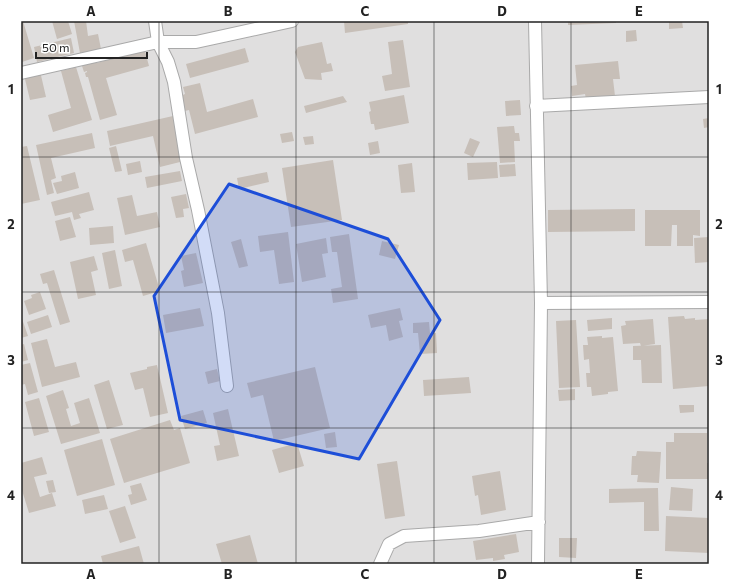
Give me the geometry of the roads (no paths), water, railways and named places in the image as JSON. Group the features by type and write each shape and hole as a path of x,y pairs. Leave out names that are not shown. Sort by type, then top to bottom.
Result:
{"street":[{"path":"155,21 158,42 168,62 174,82 186,158 198,210 218,313 227,386"},
{"path":"21,73 158,42 196,42 257,25 292,21"},
{"path":"535,21 540,303 538,564"},
{"path":"536,106 709,97"},
{"path":"540,303 709,302"},
{"path":"380,564 389,544 404,536 479,531 539,522"}]}
